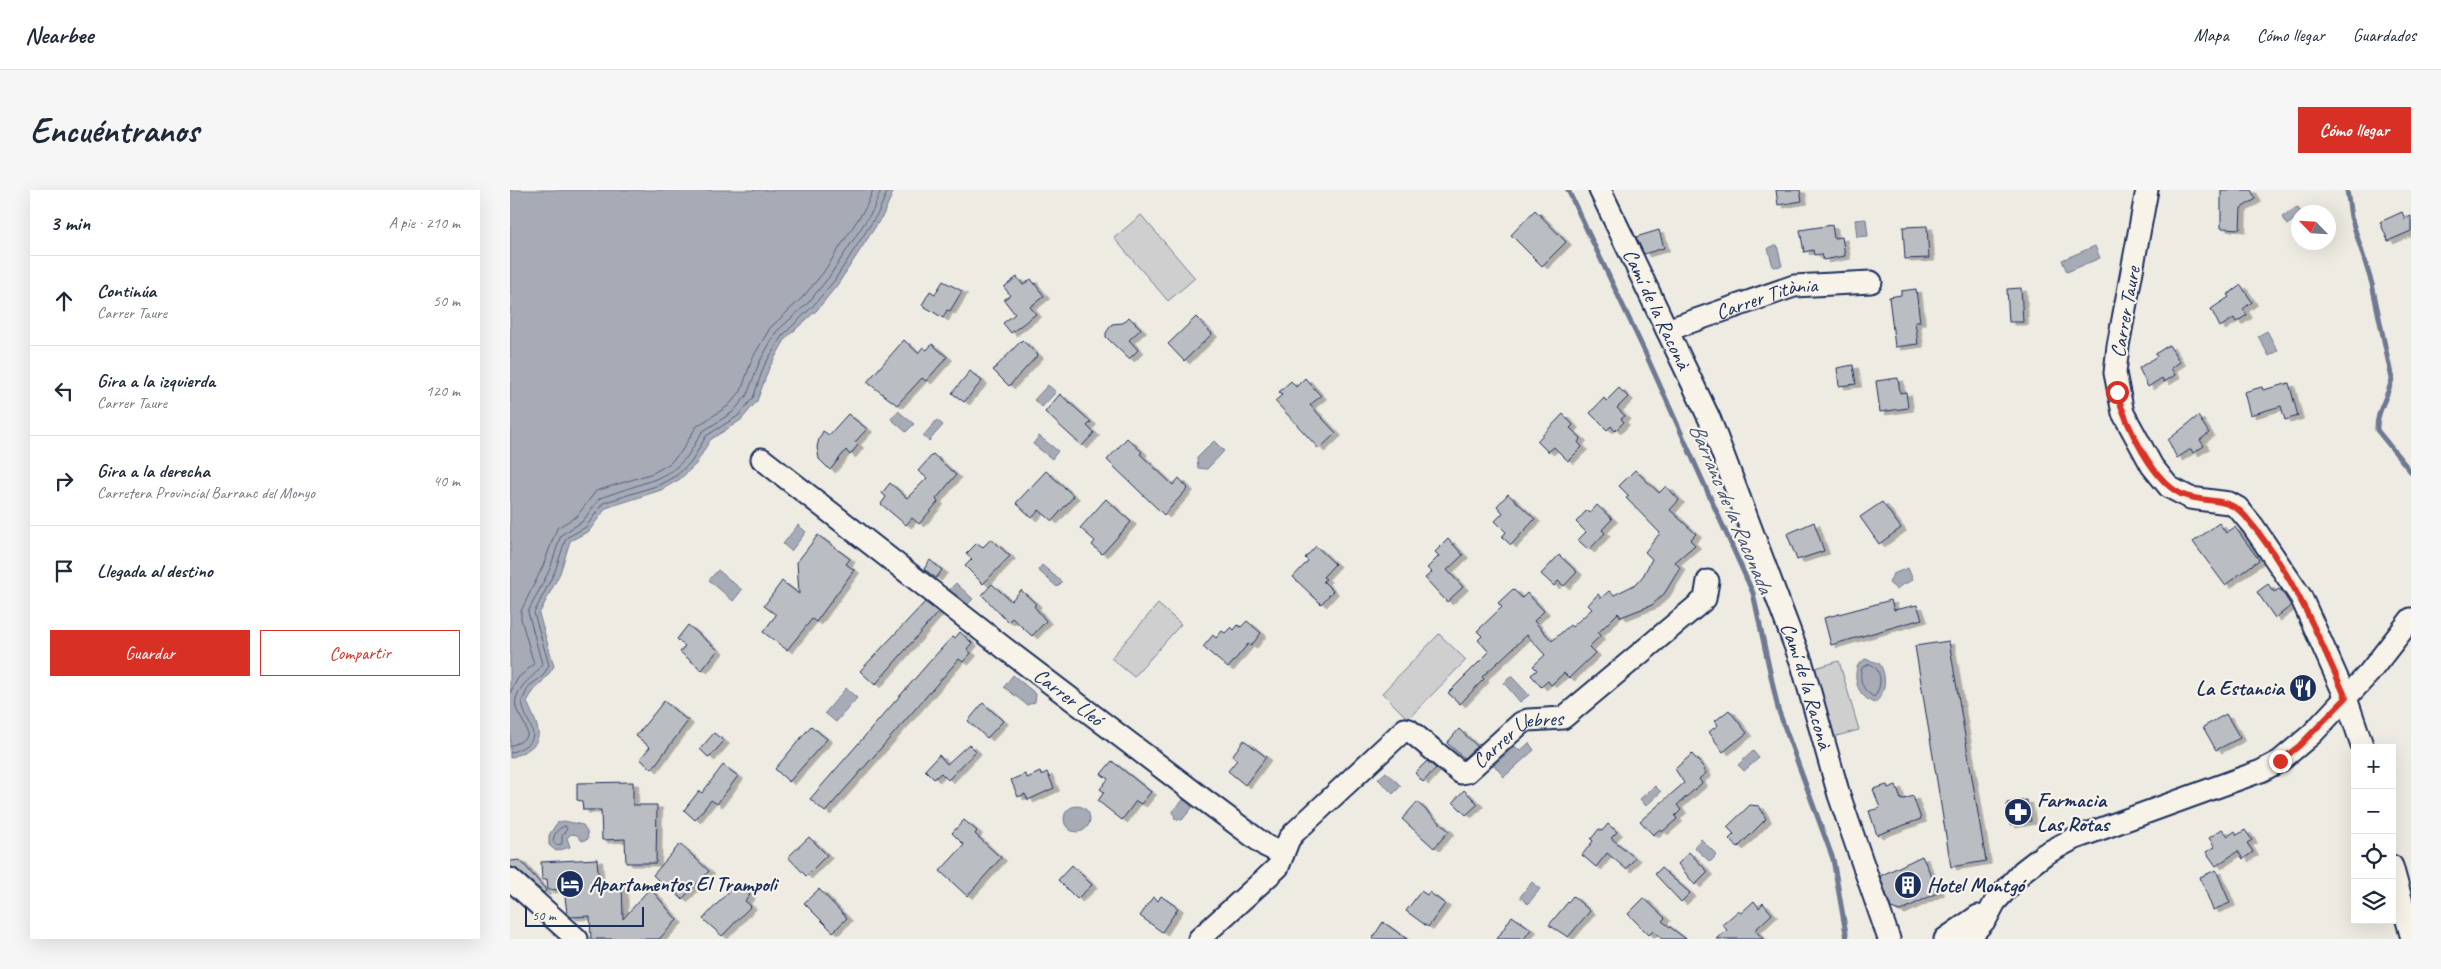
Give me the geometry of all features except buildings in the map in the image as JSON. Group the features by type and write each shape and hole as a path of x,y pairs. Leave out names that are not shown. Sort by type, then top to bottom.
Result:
{"street":[{"name":"Carrer Taure","path":"2148,190 2118,346 2115,373 2123,413 2152,466 2169,487 2190,498 2229,503 2245,516 2300,597 2346,698 2362,744"},
{"name":"Camí de la Raconà","path":"1605,191 1667,330 1710,420 1802,664 1838,795 1889,939"},
{"name":"Carrer Titània","path":"1667,330 1794,286 1870,282"},
{"name":"Carrer Lleó","path":"762,459 1003,648 1266,846 1283,854"},
{"name":"Carrer Llebres","path":"1283,854 1289,839 1295,832 1405,729 1409,730 1462,773 1466,772 1521,723 1528,720 1563,718 1705,599 1708,581"},
{"path":"1945,939 1995,902 2033,863 2073,839 2261,771 2280,761 2299,746 2346,698 2379,661 2411,619"},
{"path":"1199,939 1278,867 1283,854"},
{"path":"510,879 577,939"},
{"path":"2396,879 2411,935"},
{"path":"1968,939 1986,919 1995,902"}],"shaded area":[{"path":"1141,215 1195,278 1168,301 1114,238"},
{"path":"1158,604 1181,624 1134,677 1111,658"},
{"path":"1439,634 1466,660 1408,719 1382,693"},
{"path":"1839,661 1859,730 1829,738 1812,669"}],"water":[{"path":"510,190 894,190 883,215 838,284 817,310 786,338 769,368 757,401 741,420 710,440 696,464 680,479 661,490 606,508 589,531 570,541 560,573 539,614 554,666 527,702 536,722 538,736 531,748 510,758"},
{"path":"2291,211 2291,222 2287,225 2282,217"},
{"path":"1866,219 1868,236 1857,237 1855,220"},
{"path":"1777,245 1782,266 1773,267 1768,248"},
{"path":"2095,246 2100,258 2067,272 2062,260"},
{"path":"2267,331 2278,351 2269,356 2258,336"},
{"path":"1048,385 1056,392 1042,407 1034,400"},
{"path":"898,411 914,424 906,432 891,419"},
{"path":"937,420 943,425 929,441 923,436"},
{"path":"1039,436 1058,451 1052,459 1033,444"},
{"path":"1214,441 1224,451 1207,469 1198,468 1197,458"},
{"path":"798,525 806,532 791,551 783,544"},
{"path":"1042,565 1062,582 1057,587 1038,570"},
{"path":"1908,568 1913,580 1900,586 1897,590 1889,583 1893,574"},
{"path":"718,570 742,590 733,601 709,580"},
{"path":"956,583 973,599 965,607 948,591"},
{"path":"1865,659 1879,663 1882,668 1884,678 1883,690 1874,703 1864,697 1856,682 1858,665"},
{"path":"1013,675 1036,694 1035,702 1027,705 1004,687"},
{"path":"1511,676 1529,695 1520,702 1504,683"},
{"path":"846,688 857,698 836,722 825,713"},
{"path":"1529,743 1534,750 1504,777 1494,765 1515,746 1520,751"},
{"path":"1753,751 1759,758 1744,771 1738,765"},
{"path":"1386,772 1401,786 1393,794 1378,779"},
{"path":"1655,786 1661,792 1646,806 1640,799"},
{"path":"1183,800 1190,802 1192,808 1182,820 1175,819 1173,811"},
{"path":"1077,806 1086,810 1090,819 1086,828 1077,832 1068,828 1064,819 1068,810"},
{"path":"564,821 583,825 587,831 588,839 582,841 577,835 571,834 567,838 570,847 556,851 549,845 549,835 557,823"},
{"path":"1701,839 1717,855 1710,862 1694,847"},
{"path":"1532,882 1540,889 1528,904 1520,897"}],"waterway":[{"name":"Barranc de la Raconada","path":"1568,190 1644,350 1753,593 1778,709 1833,859 1847,939"},
{"path":"2347,190 2351,217 2372,284 2392,379 2378,417 2377,430 2411,472"}],"place":[{"name":"La Estancia","path":"2303,688"},
{"name":"Farmacia Las Rotas","path":"2018,812"},
{"name":"Apartamentos El Trampoli","path":"570,884"},
{"name":"Hotel Montgó","path":"1908,885"}],"route":[{"path":"2117,392 2123,413 2152,466 2169,487 2190,498 2218,500 2229,503 2238,508 2253,526 2300,597 2346,698 2312,734 2280,761"}]}
